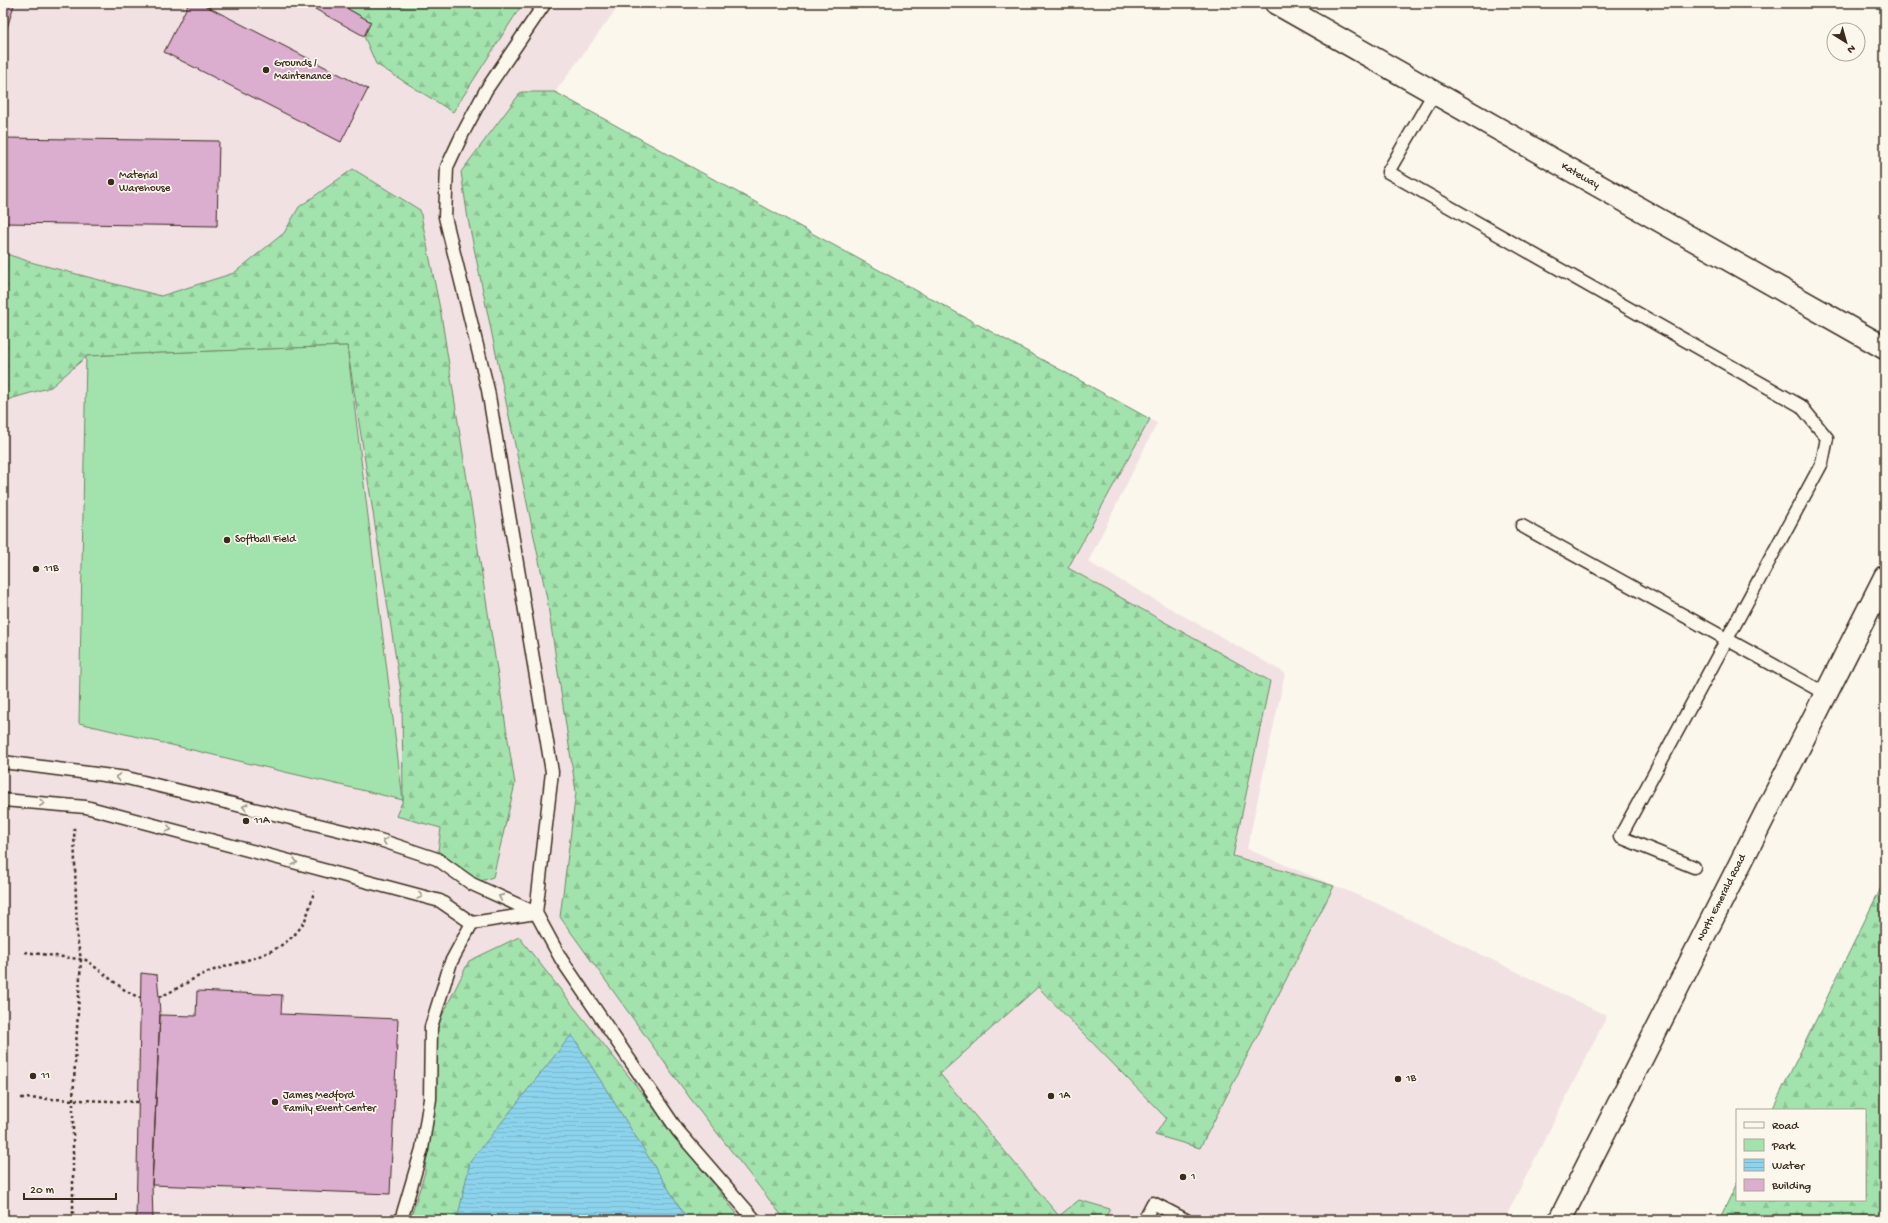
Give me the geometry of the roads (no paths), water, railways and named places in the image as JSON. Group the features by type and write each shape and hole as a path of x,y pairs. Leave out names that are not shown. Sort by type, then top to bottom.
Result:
{"main road":[{"name":"Kateway","path":"1276,3 1885,348"},
{"name":"North Emerald Road","path":"1560,1220 1885,577"}],"lane":[{"path":"546,3 486,90 462,135 447,167 445,217 488,390 552,772 536,913 561,959 678,1131 755,1220"},
{"path":"1434,93 1388,172 1801,406 1827,438 1822,463 1620,837 1694,868"},
{"path":"1522,526 1826,694"},
{"path":"3,762 127,778 380,840 437,859 472,884 536,913"},
{"path":"3,800 86,807 440,901 472,923 536,913"},
{"path":"401,1220 424,1142 430,1099 431,1027 451,962 472,923"},
{"path":"1144,1220 1153,1203 1186,1220"}],"water":[{"path":"572,1034 688,1220 457,1220 470,1162"}],"place":[{"name":"Grounds / Maintenance","path":"266,70"},
{"name":"Material Warehouse","path":"111,182"},
{"name":"Softball Field","path":"227,540"},
{"name":"11B","path":"36,569"},
{"name":"11A","path":"246,821"},
{"name":"11","path":"33,1076"},
{"name":"1B","path":"1398,1079"},
{"name":"1A","path":"1051,1096"},
{"name":"James Medford Family Event Center","path":"275,1102"},
{"name":"1","path":"1183,1177"}]}
